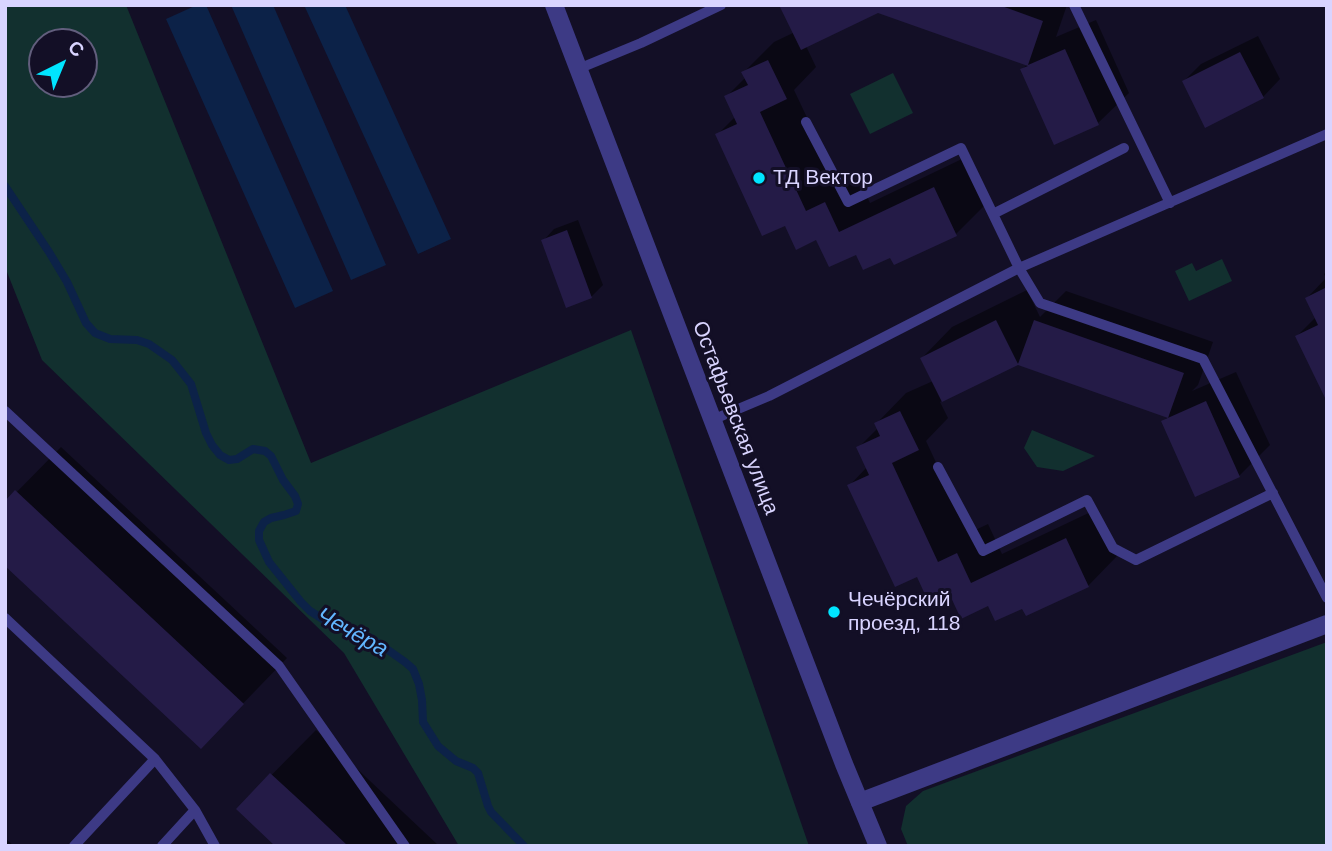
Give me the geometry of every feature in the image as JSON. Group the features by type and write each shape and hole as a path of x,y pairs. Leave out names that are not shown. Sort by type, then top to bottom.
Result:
{"street":[{"name":"Остафьевская улица","path":"554,5 878,846"},
{"path":"860,802 1327,624"}],"lane":[{"path":"578,69 721,5"},
{"path":"1074,5 1170,203"},
{"path":"806,122 848,202 961,148 1019,268 1040,303 1203,359 1327,598"},
{"path":"712,420 769,396 1019,268 1327,134"},
{"path":"993,214 1124,148"},
{"path":"5,411 279,666 405,846"},
{"path":"938,467 983,551 1087,500 1113,548 1136,560 1273,493"},
{"path":"5,618 155,759 195,810 215,846"},
{"path":"75,846 155,759"},
{"path":"162,846 195,810"}],"green space":[{"path":"5,5 126,5 311,463 631,330 809,846 459,846 344,653 42,360 5,267"},
{"path":"893,73 913,113 870,134 850,94"},
{"path":"1222,259 1232,281 1189,301 1175,271 1192,263 1196,271"},
{"path":"1032,430 1095,456 1063,471 1037,467 1024,448"},
{"path":"1327,642 1327,846 908,846 901,829 906,806 923,791"}],"water":[{"path":"197,5 206,5 333,291 295,308 166,19"},
{"path":"231,5 273,5 386,265 351,280"},
{"path":"304,5 345,5 451,239 418,254"}],"building":[{"path":"779,5 999,5 1043,21 1028,65 1065,49 1099,125 1054,145 1020,69 1028,66 878,13 801,50"},
{"path":"1240,52 1264,98 1205,128 1182,81"},
{"path":"768,60 787,99 760,112 806,211 825,202 839,232 934,187 957,236 894,265 890,258 863,270 856,255 829,267 816,240 796,250 785,226 762,236 715,134 737,124 724,96 748,85 741,72"},
{"path":"567,230 592,298 566,308 541,240"},
{"path":"1327,287 1327,402 1295,336 1318,325 1305,298"},
{"path":"996,320 1018,364 1034,320 1184,373 1168,418 1018,365 942,402 920,358"},
{"path":"1206,401 1240,477 1195,497 1161,421"},
{"path":"900,411 919,450 892,463 938,562 957,553 971,583 1066,538 1089,587 1026,616 1022,609 995,621 988,606 961,619 948,591 928,601 917,577 895,587 847,485 869,475 856,447 880,436 874,423"},
{"path":"15,490 244,704 201,749 5,566 5,501"},
{"path":"270,773 348,846 275,846 236,809"}],"waterway":[{"name":"Чечёра","path":"5,186 49,252 86,323 95,333 110,339 137,340 149,344 172,360 191,384 206,433 220,455 229,460 237,459 253,449 265,451 271,456 298,504 296,511 271,518 264,522 259,531 259,540 269,562 310,611 329,623 371,638 413,669 419,684 423,722 438,746 456,761 478,773 491,812 524,846"}],"place":[{"name":"ТД Вектор","path":"759,178"},
{"name":"Чечёрский проезд, 118","path":"834,612"}]}
